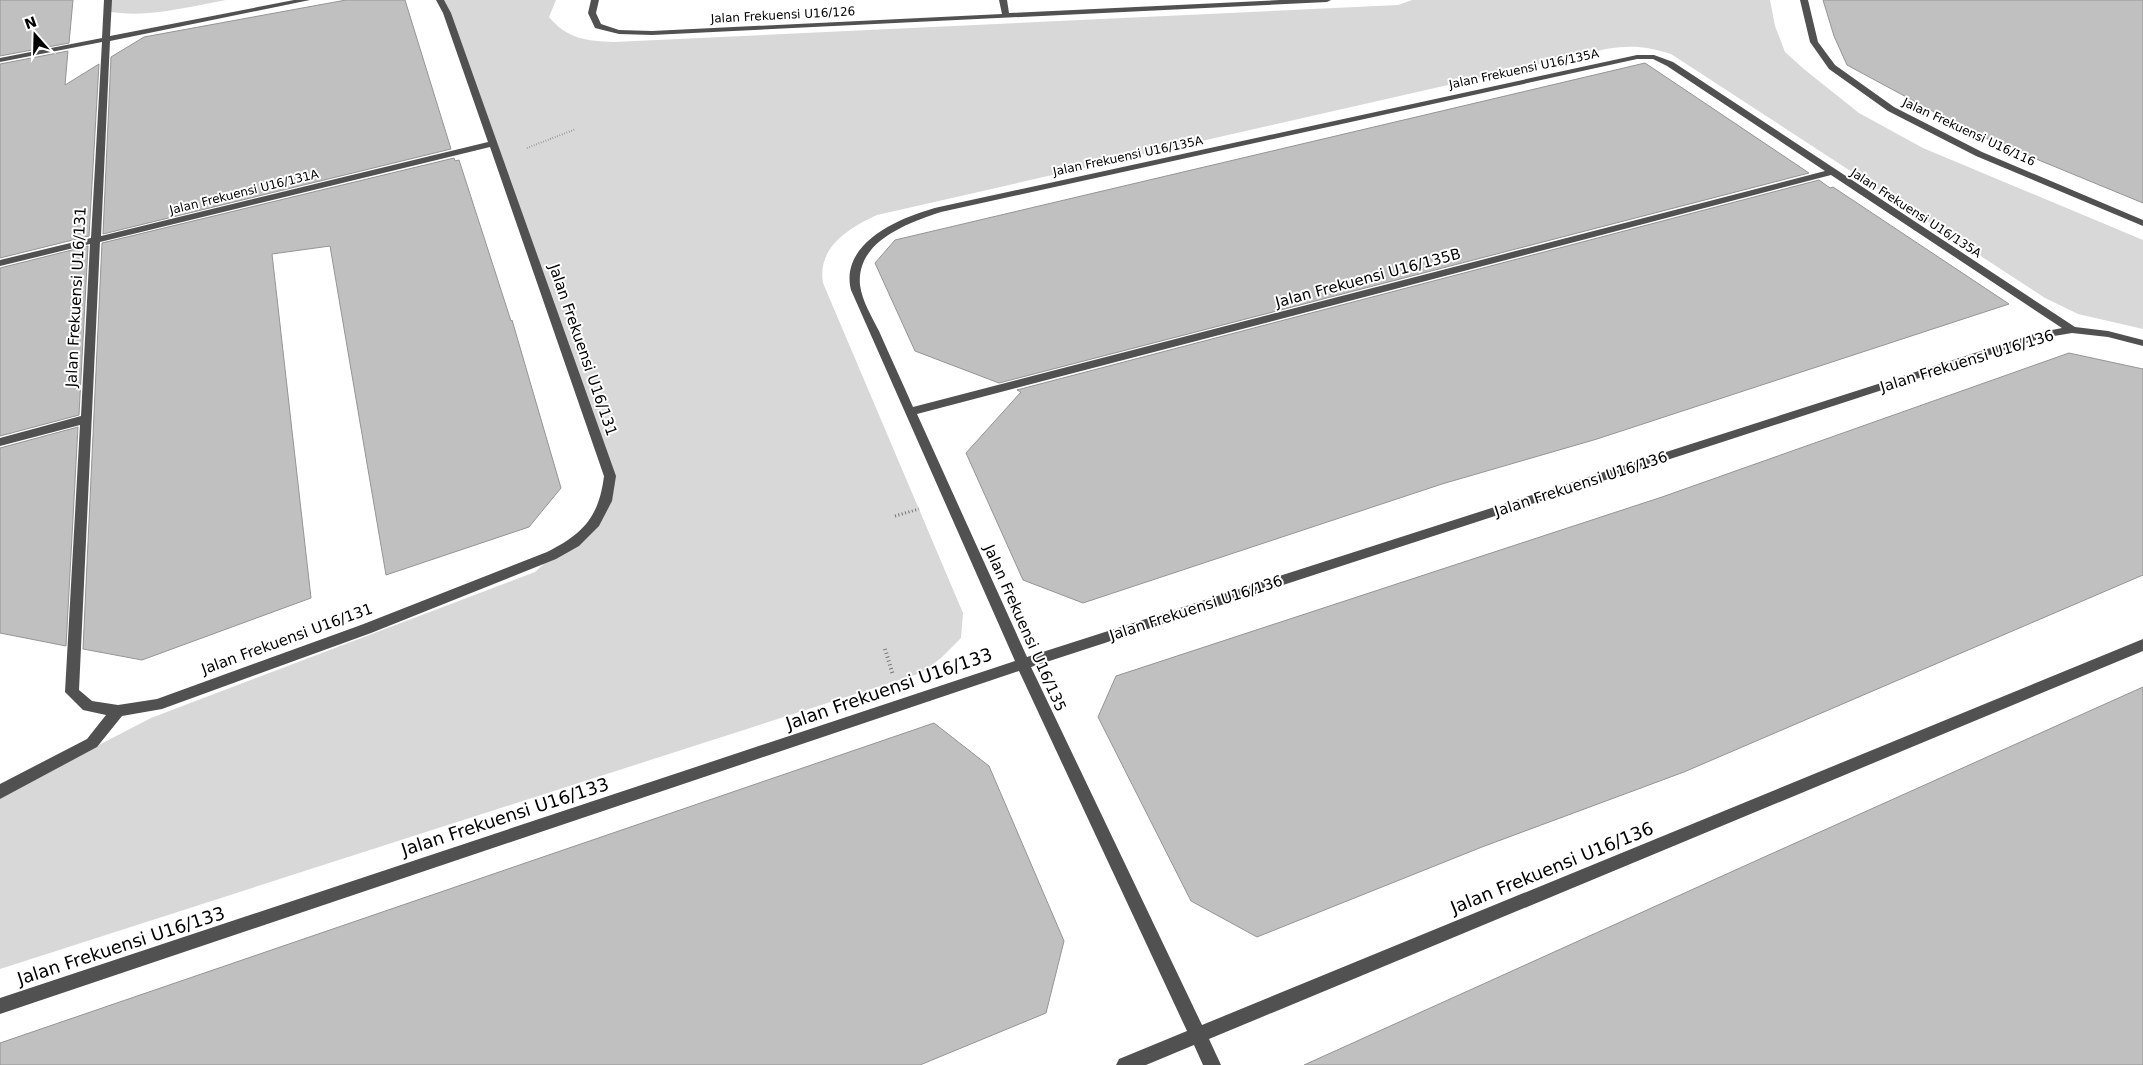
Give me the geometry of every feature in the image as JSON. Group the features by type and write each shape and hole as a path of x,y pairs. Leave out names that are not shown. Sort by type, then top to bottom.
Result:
{"street":[{"name":"Jalan Frekuensi U16/131","path":"108,0 104,40 72,692 88,706 118,711 157,705 460,593 549,556 582,537 600,517 608,500 610,476 440,0"},
{"path":"0,60 306,0"},
{"name":"Jalan Frekuensi U16/126","path":"595,0 592,13 598,26 619,32 652,33 1327,0"},
{"path":"1004,0 1006,15"},
{"name":"Jalan Frekuensi U16/116","path":"1804,0 1814,42 1832,67 1891,109 1979,154 2143,223"},
{"name":"Jalan Frekuensi U16/135A","path":"911,218 939,210 1645,56 1654,57 1670,64 2072,330"},
{"name":"Jalan Frekuensi U16/131A","path":"0,264 493,144"},
{"name":"Jalan Frekuensi U16/135B","path":"911,412 1832,172"},
{"name":"Jalan Frekuensi U16/135","path":"911,218 888,230 870,246 858,263 855,283 860,301 1023,664 1212,1065"},
{"name":"Jalan Frekuensi U16/136","path":"1023,664 2041,335 2072,330 2108,334 2143,343"},
{"path":"0,442 86,419"},
{"name":"Jalan Frekuensi U16/136","path":"1125,1065 2143,645"},
{"name":"Jalan Frekuensi U16/133","path":"0,1006 1023,664"},
{"path":"0,792 92,743 118,711"}],"path":[{"path":"498,159 576,129"}],"shaded area":[{"path":"104,0 226,0 166,11 136,14 106,11"},
{"path":"440,0 556,0 549,17 563,30 586,39 614,42 1398,5 1412,0 1770,0 1775,26 1785,52 1859,113 1923,148 2143,240 2143,329 2078,314 2045,298 1671,54 1638,47 1606,49 877,215 856,226 837,240 825,259 822,270 823,283 963,613 961,638 941,658 921,673 0,969 0,796 151,718 535,572 591,521 607,485"}],"building":[{"path":"0,0 73,0 69,43 0,56"},
{"path":"346,0 405,0 451,149 103,234 111,57 144,37"},
{"path":"1823,0 2143,0 2143,203 1973,133 1847,65 1834,36"},
{"path":"68,51 65,85 99,64 89,236 0,258 0,64"},
{"path":"1645,63 1809,173 999,383 915,351 875,263 895,240"},
{"path":"454,158 455,161 459,160 512,320 561,488 529,527 386,575 330,246 272,254 311,598 142,660 83,649 102,243"},
{"path":"1819,180 1830,188 1833,187 2009,304 1597,439 1442,484 1083,603 1023,580 966,453 1021,392 1017,390"},
{"path":"88,246 79,415 0,436 0,268"},
{"path":"2069,353 2143,369 2143,575 1684,772 1482,847 1257,937 1191,901 1098,717 1116,676 1662,497"},
{"path":"78,427 66,646 0,633 0,448"},
{"path":"2143,687 2143,1065 1304,1065 1762,858"},
{"path":"934,723 989,766 1064,941 1046,1013 920,1065 0,1065 0,1043"}]}
